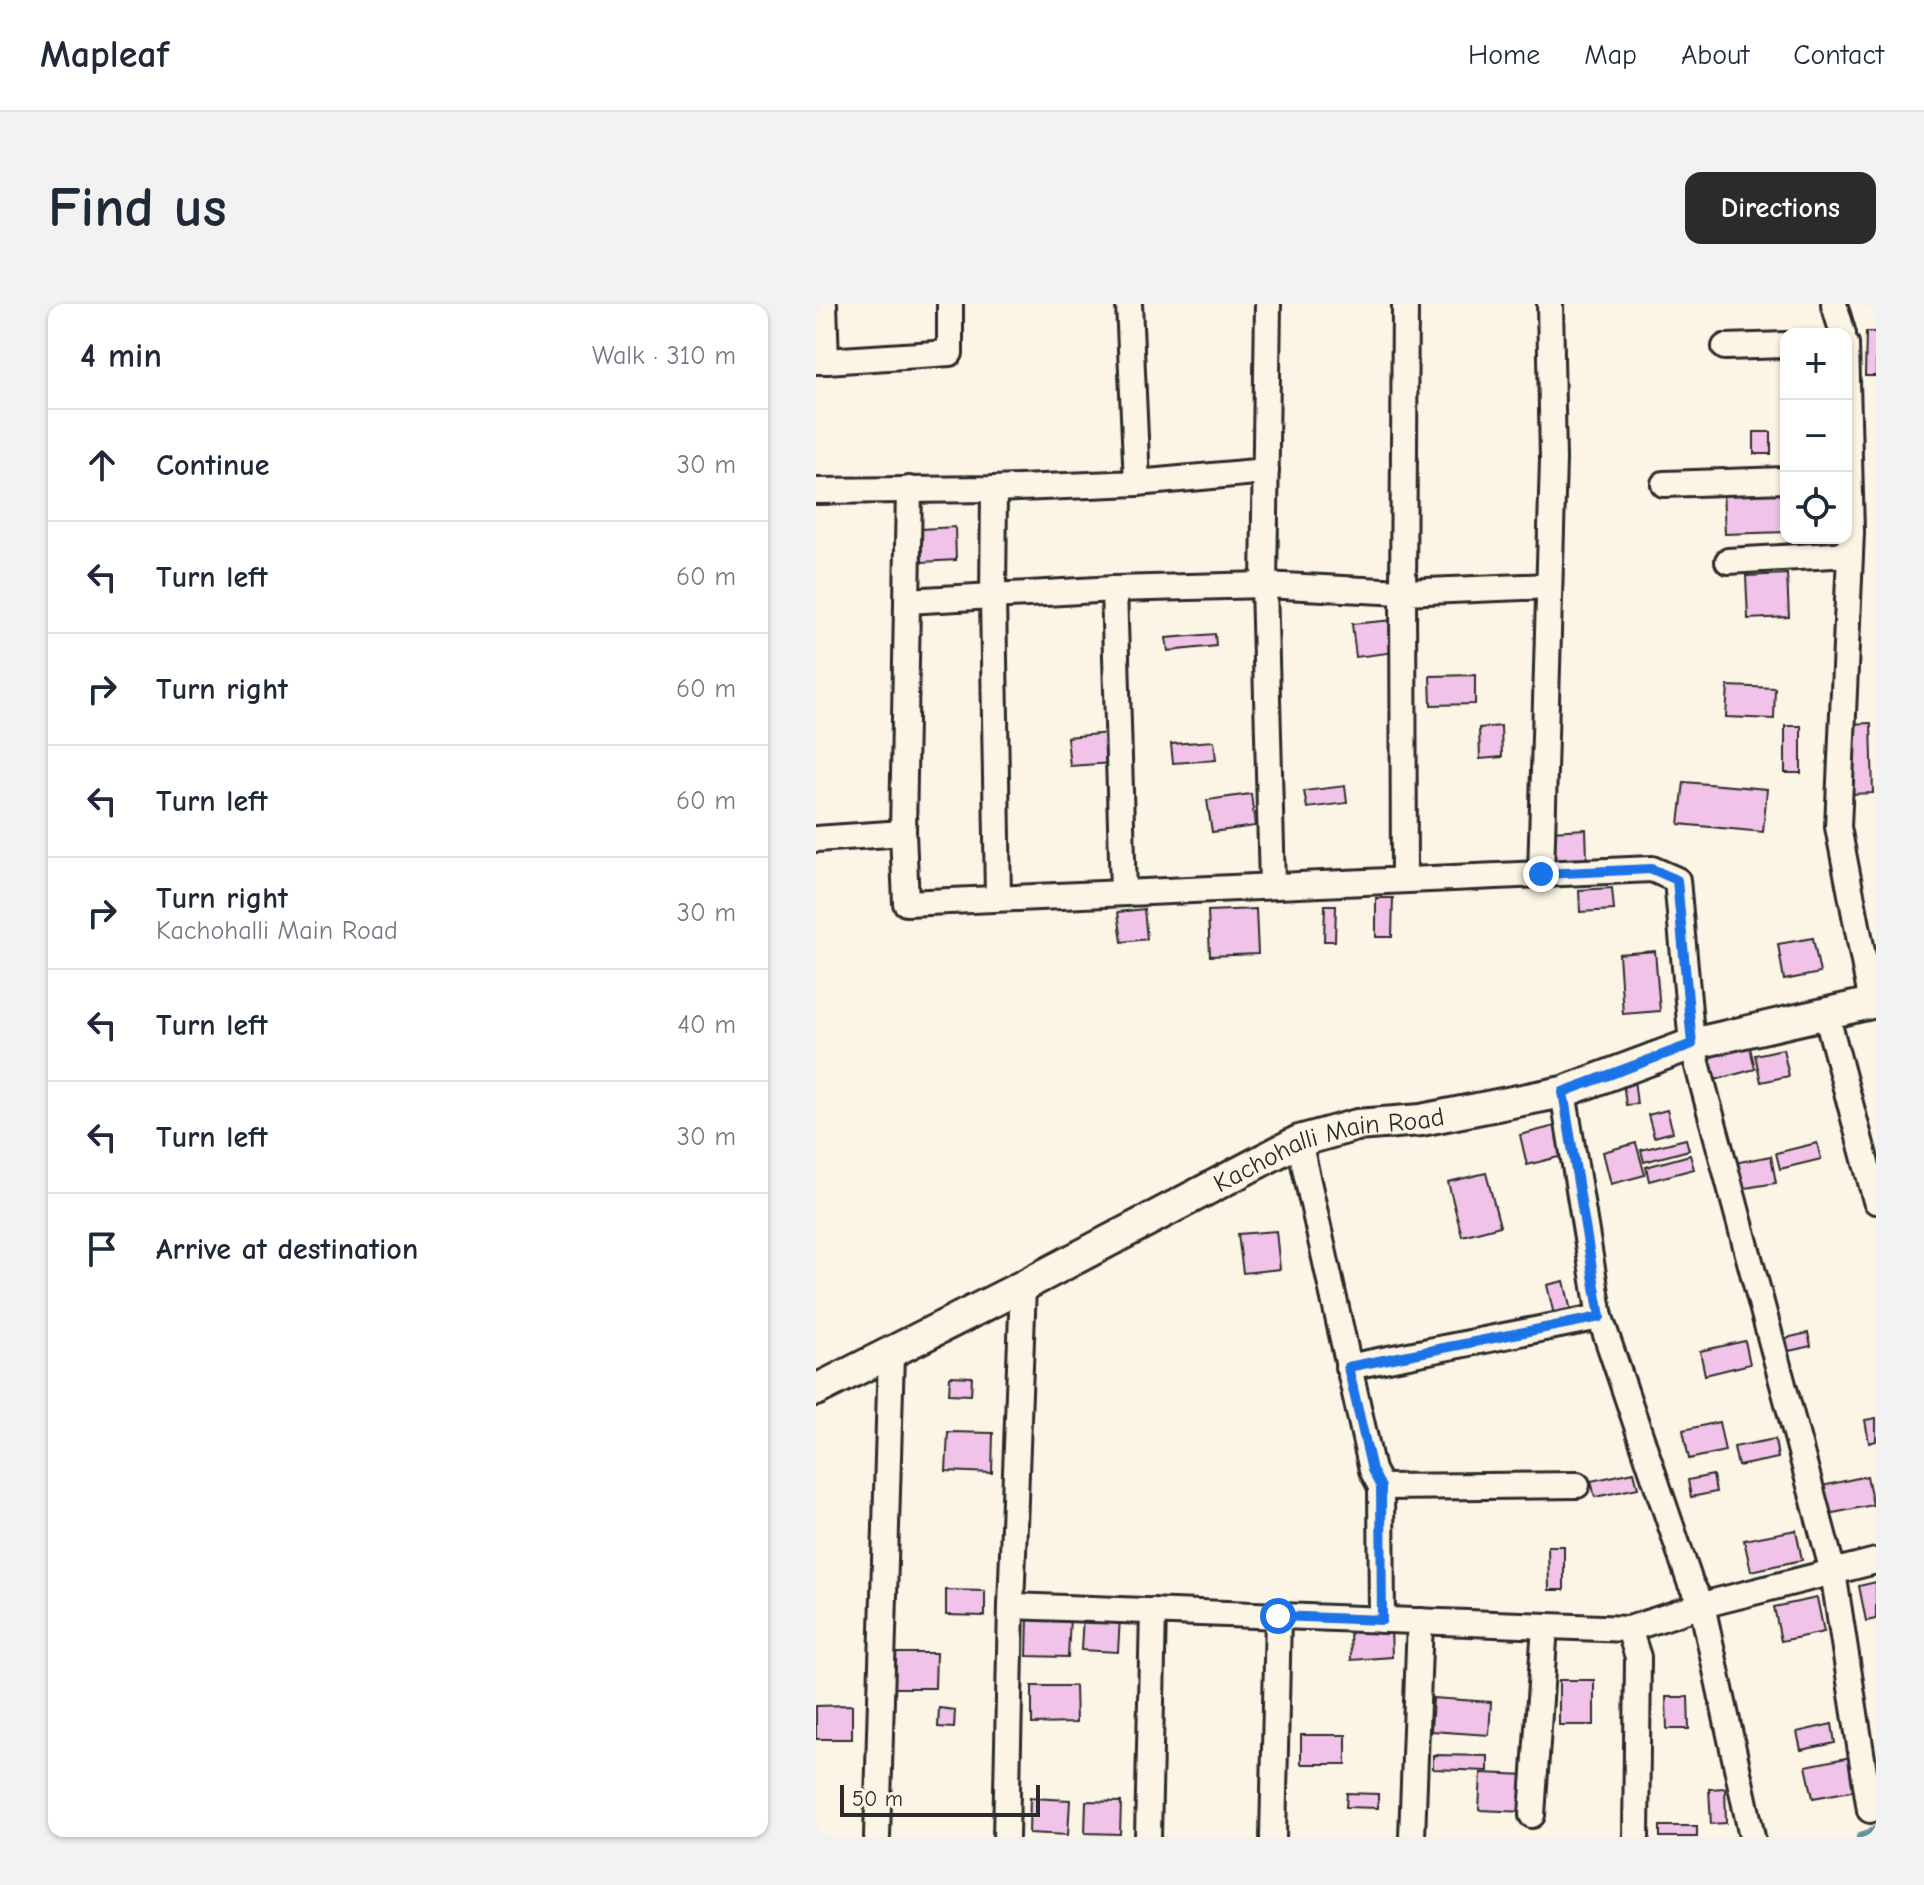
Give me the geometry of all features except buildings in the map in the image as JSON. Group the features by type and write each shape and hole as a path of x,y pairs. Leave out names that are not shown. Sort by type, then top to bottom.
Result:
{"street":[{"path":"824,304 821,361 950,353 950,304"},
{"path":"1129,304 1137,483"},
{"path":"1268,304 1264,585 1272,885"},
{"path":"1404,880 1405,304"},
{"path":"1541,874 1553,460 1550,304"},
{"path":"1834,304 1841,328"},
{"path":"1725,347 1780,345"},
{"path":"1847,400 1848,472"},
{"path":"816,491 994,489 1137,483 1266,471"},
{"path":"1664,484 1780,480"},
{"path":"909,489 903,833 906,903 1652,869 1677,880 1692,1044 1833,1572 1870,1810"},
{"path":"994,489 998,897"},
{"path":"1850,544 1838,827 1874,1002"},
{"path":"1728,561 1850,554"},
{"path":"907,601 1114,589 1264,585 1403,592 1549,586"},
{"path":"1114,589 1123,892"},
{"path":"816,839 903,833"},
{"name":"Kachohalli Main Road","path":"816,1390 1023,1286 1299,1141 1357,1125 1421,1120 1563,1092 1692,1044 1874,1002"},
{"path":"1826,1013 1876,1201"},
{"path":"1563,1092 1600,1317 1690,1582 1702,1605 1752,1837"},
{"path":"1299,1141 1372,1470 1381,1487 1382,1620"},
{"path":"1006,1837 1023,1286"},
{"path":"1348,1367 1600,1317"},
{"path":"877,1837 891,1354"},
{"path":"1381,1487 1577,1485"},
{"path":"1011,1606 1629,1629 1702,1605 1876,1561"},
{"path":"1148,1837 1153,1611"},
{"path":"1273,1837 1278,1616"},
{"path":"1412,1837 1420,1621"},
{"path":"1532,1815 1545,1626"},
{"path":"1629,1629 1638,1657 1636,1837"}],"waterway":[{"path":"1860,1837 1876,1829"}],"route":[{"path":"1278,1616 1382,1620 1381,1487 1372,1470 1348,1367 1600,1317 1563,1092 1692,1044 1677,880 1652,869 1541,874"}]}
